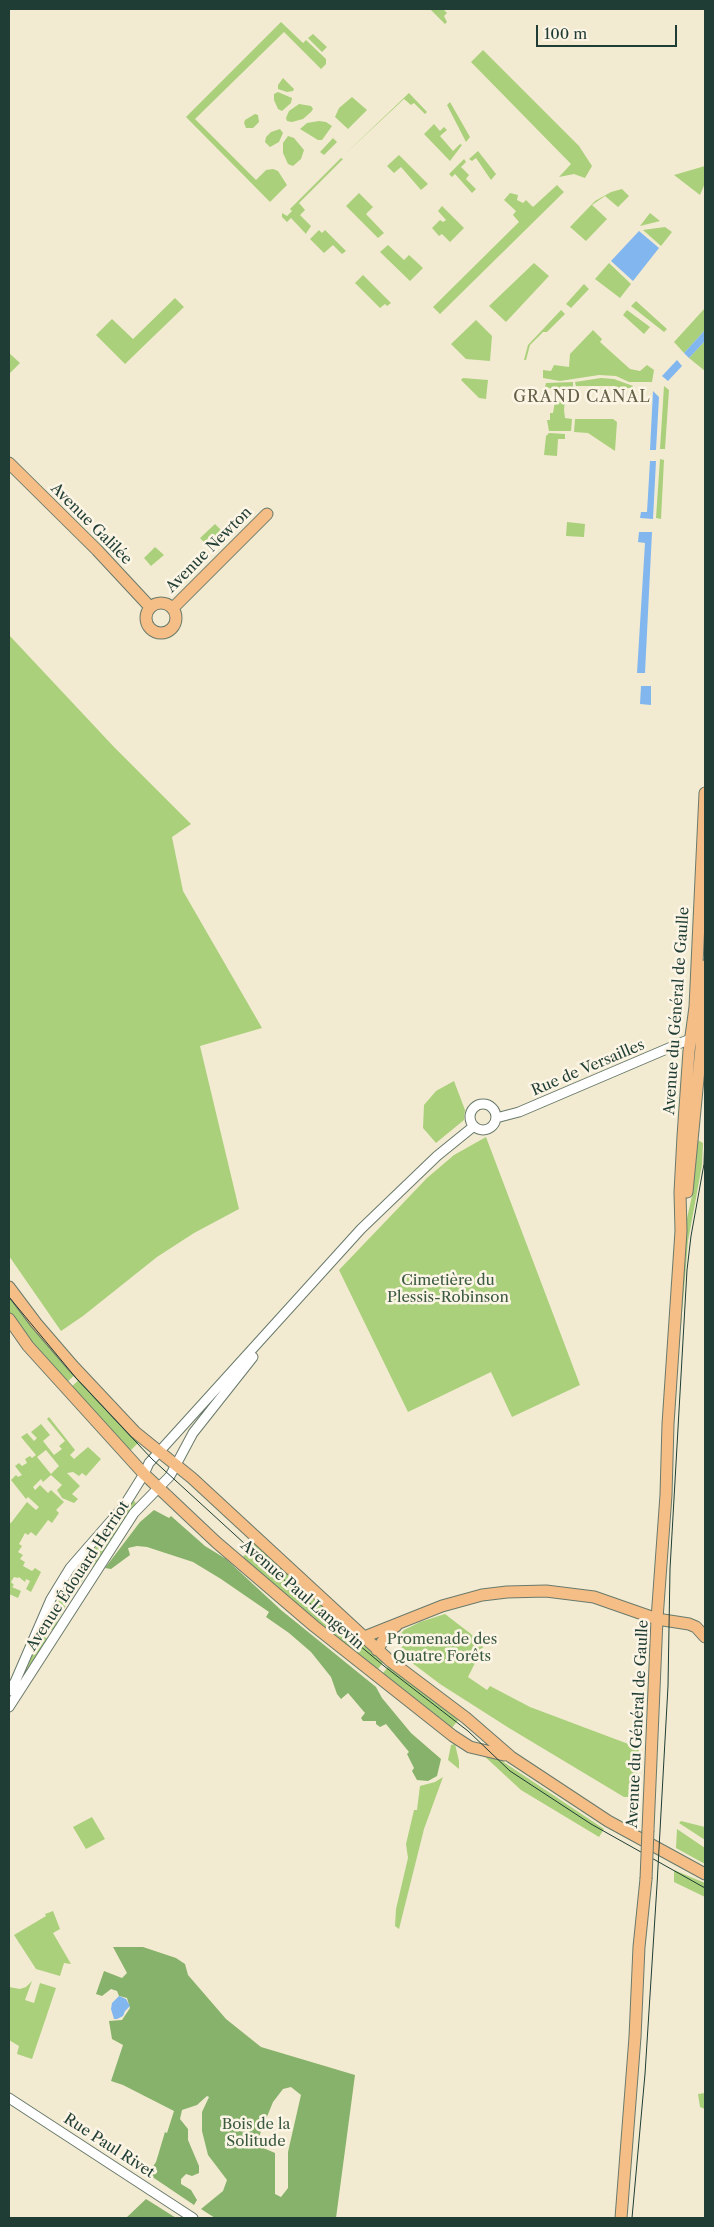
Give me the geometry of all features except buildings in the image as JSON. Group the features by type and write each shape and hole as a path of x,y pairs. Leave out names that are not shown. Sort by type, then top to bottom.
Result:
{"main road":[{"name":"Avenue Galilée","path":"9,463 97,550 150,607"},
{"name":"Avenue Newton","path":"174,608 267,514"},
{"path":"164,603 174,608 177,617 175,626 168,632 160,634 148,626 146,616 150,607 164,603"},
{"name":"Avenue du Général de Gaulle","path":"681,1231 680,1192 690,1039 695,1008 705,792"},
{"name":"Avenue du Général de Gaulle","path":"621,2218 635,2037 639,1947 646,1879 657,1619 666,1495 668,1424 681,1231 694,1130 705,966"},
{"name":"Avenue Paul Langevin","path":"9,1287 36,1323 73,1366 135,1432 192,1478 377,1650 466,1718 511,1757 608,1821 705,1874"},
{"name":"Avenue Paul Langevin","path":"9,1319 28,1346 144,1474 216,1542 314,1626 453,1736 470,1746 511,1757"},
{"path":"364,1637 442,1606 507,1592 559,1591 594,1597 657,1619 696,1627 705,1637"},
{"path":"377,1650 390,1630 402,1622"}],"street":[{"name":"Rue de Versailles","path":"496,1118 519,1112 690,1039"},
{"path":"478,1105 490,1107 496,1118 494,1124 488,1129 481,1130 474,1126 470,1114 478,1105"},
{"path":"144,1474 149,1463 161,1452 361,1229 437,1156 474,1126"},
{"path":"158,1488 170,1476 193,1433 299,1297"},
{"path":"224,1393 227,1382 249,1353"},
{"name":"Avenue Édouard Herriot","path":"9,1691 19,1675 51,1599 70,1568 124,1506 144,1474"},
{"name":"Avenue Édouard Herriot","path":"9,1707 134,1513 158,1488"},
{"name":"Rue Paul Rivet","path":"9,2098 193,2218"}],"green space":[{"path":"430,9 443,9 447,13 444,16 447,22 445,24"},
{"path":"281,22 303,43 306,40 326,59 326,64 321,69 284,32 195,119 256,180 266,170 273,169 278,171 287,185 270,202 186,117"},
{"path":"313,34 327,47 322,52 308,38"},
{"path":"483,50 579,146 592,166 585,178 574,174 559,177 571,164 471,62"},
{"path":"283,78 294,89 293,91 287,92 278,89 278,85"},
{"path":"278,92 292,98 291,103 282,111 278,109 274,100 274,94"},
{"path":"409,93 427,112 425,114 414,103 411,105 404,99 343,156"},
{"path":"352,97 367,110 348,129 335,117 339,108"},
{"path":"450,102 470,137 466,142 447,105"},
{"path":"299,104 311,106 313,109 303,119 292,122 287,121 286,118 289,111"},
{"path":"255,114 258,115 259,122 253,128 246,128 245,120"},
{"path":"326,122 332,126 322,140 318,140 300,129 307,123"},
{"path":"434,124 440,131 444,127 447,130 440,136 453,151 460,144 462,145 450,161 424,134"},
{"path":"280,129 283,133 279,142 270,147 265,142 266,137 271,132"},
{"path":"288,136 294,138 304,150 301,159 293,166 288,164 283,153 283,143"},
{"path":"333,138 337,142 324,155 320,152"},
{"path":"478,151 496,174 491,180 476,158 472,161 469,159"},
{"path":"399,155 428,184 421,190 401,167 394,173 387,166"},
{"path":"341,158 343,159 299,203 305,210 300,215 311,226 306,234 291,218 287,222 282,217 282,213 287,216 292,211 290,209"},
{"path":"464,159 466,162 461,167 469,175 466,179 476,189 472,193 455,174 452,177 449,174"},
{"path":"705,166 705,183 700,195 674,175"},
{"path":"557,185 564,192 440,314 433,307 519,222 513,215 516,211 504,200 510,193 518,195 517,200 523,203 526,200 533,207"},
{"path":"622,189 629,196 618,207 605,196 592,205 607,219 586,241 570,227 595,201 611,192"},
{"path":"359,193 373,207 366,214 384,233 378,238 346,206"},
{"path":"442,206 464,228 450,242 442,234 439,236 432,228 440,220 443,222 446,220 438,211"},
{"path":"650,213 660,221 640,226"},
{"path":"665,227 672,232 661,246 643,230"},
{"path":"319,230 322,233 325,230 346,251 342,254 333,245 324,253 310,239"},
{"path":"388,245 404,260 409,255 423,268 410,281 380,252"},
{"path":"534,263 549,276 506,322 489,306"},
{"path":"609,263 631,284 620,298 595,279"},
{"path":"363,275 391,303 387,306 385,304 380,308 355,283"},
{"path":"584,284 589,289 571,308 566,304"},
{"path":"175,298 184,307 125,364 96,335 112,319 133,339"},
{"path":"636,301 667,329 664,332 631,306"},
{"path":"705,308 705,330 684,353 674,342"},
{"path":"561,310 565,314 547,332 543,332 530,345 526,360 524,360 528,345"},
{"path":"627,310 650,327 644,334 623,315"},
{"path":"476,320 492,336 490,361 466,359 451,344"},
{"path":"593,330 602,339 600,342 630,369 640,371 647,365 654,370 652,382 629,382 616,376 599,375 560,381 543,378 543,370 551,371 554,365 569,367 570,354"},
{"path":"705,341 705,371 689,358"},
{"path":"9,353 20,363 9,374"},
{"path":"463,378 488,380 486,399 479,398 461,380"},
{"path":"601,378 614,379 633,386 633,388 627,388 626,391 616,390 615,386 576,386 575,382"},
{"path":"573,382 573,387 566,388 564,410 565,418 572,419 571,431 549,431 547,420 550,420 550,413 553,413 557,390 545,387 546,383"},
{"path":"664,386 669,390 665,449 660,449"},
{"path":"575,419 613,419 617,422 615,451 588,433 574,432"},
{"path":"549,433 565,434 565,439 558,439 557,456 544,455 546,436"},
{"path":"660,459 664,460 661,519 656,518"},
{"path":"567,522 585,524 584,537 566,536"},
{"path":"215,524 221,530 207,545 200,538"},
{"path":"155,547 164,555 151,566 144,558"},
{"path":"9,635 114,747 191,824 172,837 183,891 262,1028 200,1046 239,1209 194,1233 157,1257 83,1316 61,1331 9,1256"},
{"path":"454,1081 465,1110 464,1120 436,1143 423,1128 424,1105 436,1091"},
{"name":"Cimetière du Plessis-Robinson","path":"486,1137 580,1385 512,1417 491,1372 408,1412 339,1270 427,1178 454,1155"},
{"path":"698,1140 703,1143 702,1165 688,1241 680,1325 686,1223 693,1191"},
{"path":"9,1290 78,1372 66,1383 9,1314"},
{"path":"82,1377 141,1440 130,1451 70,1388"},
{"path":"49,1417 75,1450 70,1455 74,1459 88,1447 101,1459 86,1476 82,1473 79,1476 73,1472 67,1473 80,1486 72,1494 78,1499 74,1503 62,1498 57,1490 62,1485 51,1475 43,1482 41,1479 33,1487 35,1490 40,1485 48,1493 51,1490 64,1502 56,1510 59,1513 52,1523 48,1520 36,1536 31,1532 28,1535 25,1533 19,1544 22,1546 18,1552 23,1555 20,1559 25,1562 23,1566 32,1571 35,1568 41,1572 31,1592 26,1589 30,1581 26,1579 25,1582 19,1577 14,1577 11,1582 14,1585 12,1587 21,1591 18,1598 9,1594 9,1522 11,1523 27,1502 36,1510 39,1507 28,1497 26,1499 11,1480 16,1475 18,1477 22,1475 15,1466 19,1463 22,1466 27,1463 25,1459 36,1455 21,1437 27,1433 34,1441 37,1438 31,1432 41,1424 50,1435 43,1441 54,1455 62,1449 59,1446 65,1441 47,1419","holes":["46,1450 59,1466 51,1474 37,1457"]},
{"path":"133,1500 136,1503 93,1567 83,1563"},
{"path":"154,1510 169,1518 171,1516 205,1546 226,1559 281,1610 376,1687 382,1698 411,1733 441,1759 437,1776 428,1781 417,1780 412,1771 414,1768 407,1754 409,1752 386,1724 380,1727 376,1724 376,1721 363,1721 361,1718 365,1713 348,1693 341,1699 337,1694 331,1677 311,1652 266,1617 269,1612 221,1579 193,1562 147,1547 137,1546 128,1548 130,1555 111,1569 105,1568 140,1522"},
{"path":"255,1544 385,1660 375,1673 241,1559"},
{"path":"82,1570 85,1573 84,1578 62,1611 53,1631 45,1626 76,1572"},
{"name":"Promenade des Quatre Forêts","path":"445,1614 471,1634 483,1647 468,1677 487,1690 490,1686 530,1707 639,1748 636,1797 624,1797 509,1728 440,1684 399,1653 402,1647 401,1644 396,1642 404,1630 420,1622"},
{"path":"41,1635 48,1639 25,1672"},
{"path":"390,1664 459,1719 451,1729 380,1677"},
{"path":"455,1744 459,1769 448,1760 451,1745"},
{"path":"482,1754 499,1759 604,1829 599,1837 521,1790"},
{"path":"443,1777 424,1829 399,1929 395,1926 396,1909 408,1858 406,1844 414,1810 417,1810 420,1786 435,1782"},
{"path":"92,1817 105,1839 86,1849 73,1827"},
{"path":"681,1821 705,1827 705,1840 679,1823"},
{"path":"677,1829 705,1848 705,1864 676,1848"},
{"path":"674,1870 705,1883 705,1897 674,1882"},
{"path":"53,1911 60,1929 53,1933 71,1964 64,1963 60,1976 36,1969 14,1935 46,1916 45,1914"},
{"name":"Bois de la Solitude","path":"113,1947 143,1947 176,1958 185,1964 188,1975 226,2019 261,2047 355,2075 336,2218 215,2218 201,2209 223,2191 227,2180 208,2155 202,2131 202,2112 209,2097 207,2096 197,2105 182,2110 180,2119 188,2129 188,2140 199,2166 199,2173 192,2176 186,2174 181,2179 181,2184 191,2190 197,2200 194,2205 148,2174 156,2162 174,2111 123,2085 111,2081 123,2045 112,2039 109,2021 122,2020 130,2008 127,1998 119,1996 117,1991 111,1989 102,1996 96,1994 104,1971 122,1978 127,1973","holes":["291,2087 301,2095 288,2152 288,2188 281,2197 275,2194 275,2153 261,2147 260,2134 273,2102 283,2089"]},
{"path":"32,1981 25,2000 34,2003 40,1983 56,1988 32,2059 17,2054 19,2046 9,2040 9,1987 20,1989 26,1987"},
{"path":"705,2093 705,2109 700,2107 698,2094"},
{"path":"146,2199 173,2216 176,2218 126,2218"}],"water":[{"path":"639,231 659,248 633,281 611,261"},
{"path":"705,330 705,341 689,358 684,353"},
{"path":"677,360 682,366 668,381 662,376"},
{"path":"653,391 659,397 656,450 650,450"},
{"path":"650,461 656,461 653,519 640,518 641,512 647,512"},
{"path":"639,532 652,532 645,673 637,673 645,543 638,542"},
{"path":"641,686 651,686 651,705 640,704"},
{"path":"119,1996 126,1999 130,2006 123,2016 114,2019 111,2009 112,2003"}],"tram line":[{"path":"632,2218 645,2074 657,1885 668,1686 670,1569 687,1270 704,1164 705,1136"},
{"path":"9,1297 76,1378 152,1459 315,1608 384,1666 468,1731 510,1771 591,1824 705,1888"}],"district":[{"name":"GRAND CANAL","path":"582,397"}]}
